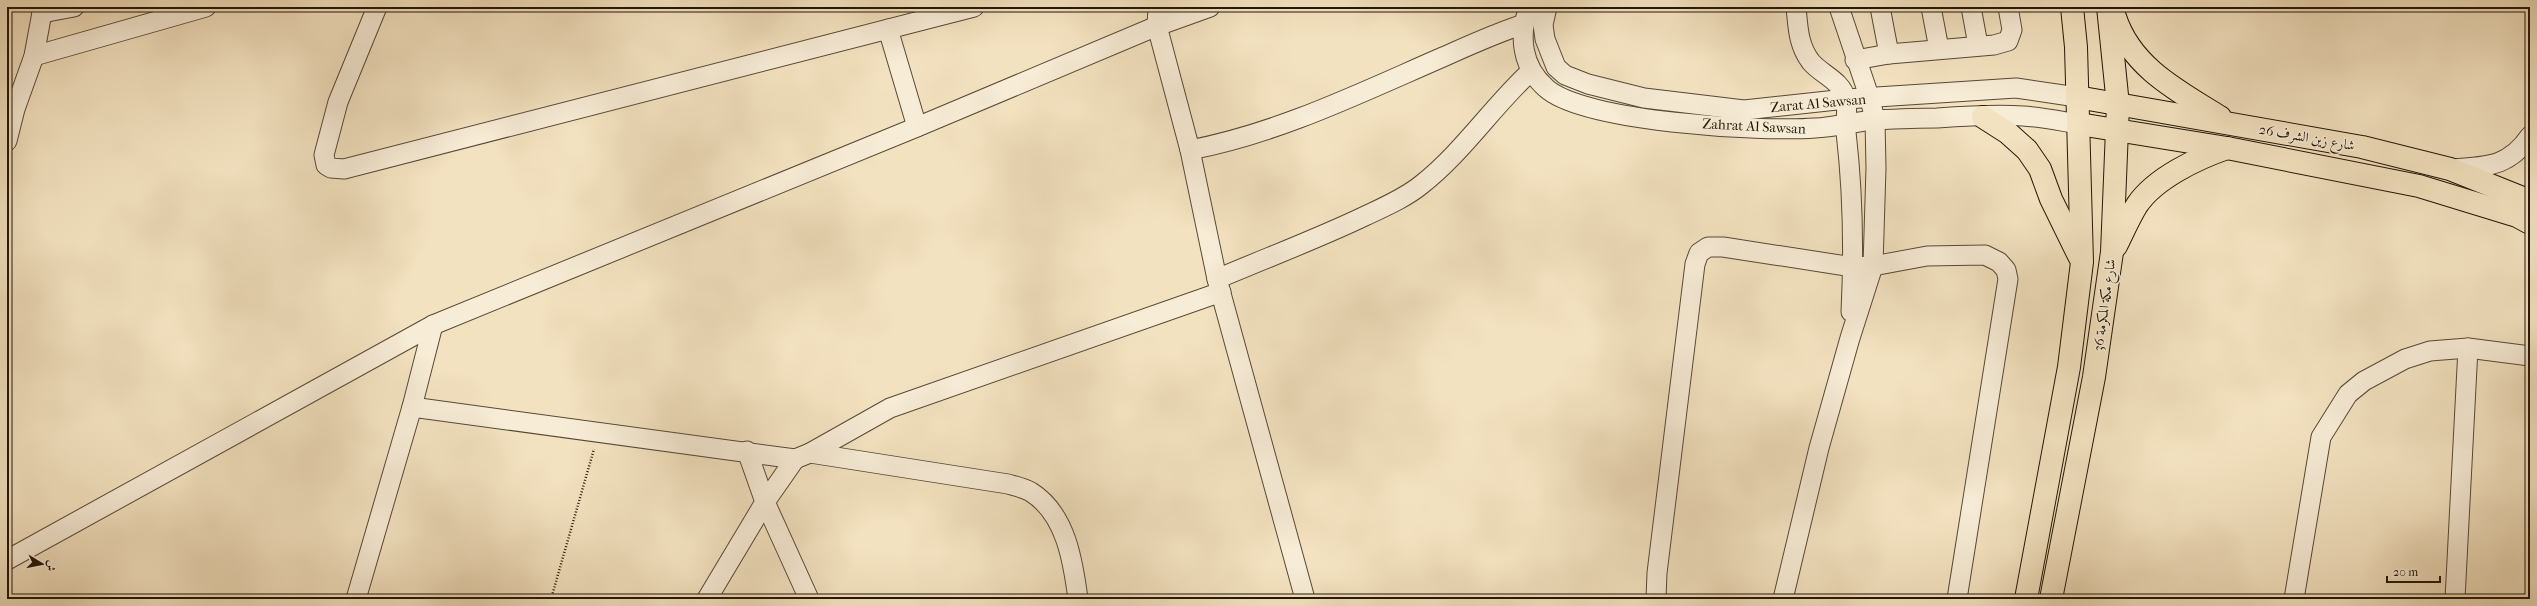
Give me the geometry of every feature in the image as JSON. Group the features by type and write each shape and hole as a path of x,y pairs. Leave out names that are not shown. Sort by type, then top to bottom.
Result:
{"main road":[{"name":"شارع مكة المكرمة 36","path":"2026,599 2070,367 2082,262 2076,47 2072,7"},
{"name":"شارع مكة المكرمة 36","path":"2051,599 2094,377 2112,252 2118,105 2108,7"},
{"path":"2112,7 2121,37 2163,82 2230,123"},
{"name":"شارع زين الشرف 26","path":"2077,97 2362,147 2450,169 2530,201"},
{"path":"1984,117 2008,133 2027,150 2040,168 2051,199 2082,262"},
{"name":"شارع زين الشرف 26","path":"2079,124 2228,148 2419,186 2517,216 2530,223"},
{"path":"2112,252 2138,204 2152,188 2166,177 2195,162 2228,148"}],"street":[{"path":"7,140 11,103 34,56 43,10 74,7"},
{"path":"34,56 206,7"},
{"path":"377,7 338,102 324,155 326,165 331,168 344,169 974,7"},
{"path":"1158,7 1157,26 1190,150 1219,285 1305,599"},
{"path":"7,560 433,324 917,128 1157,26 1210,7"},
{"name":"Zarat Al Sawsan","path":"1547,7 1543,25 1545,39 1556,67 1565,75 1588,84 1644,98 1744,110 1846,99 1870,99 2016,88 2077,97"},
{"path":"1796,7 1800,43 1811,62 1837,82 1846,99 1846,124 1851,178 1853,267 1850,338"},
{"path":"1783,599 1819,448 1850,338 1873,266 1876,168 1875,120 1870,99 1855,60 1839,7"},
{"path":"1880,7 1889,54"},
{"path":"1931,7 1939,49"},
{"path":"1971,7 1978,44"},
{"path":"1855,60 1889,54 1978,44 1994,45 2011,38 2012,30 2008,7"},
{"path":"1190,150 1231,142 1331,107 1492,34 1527,15"},
{"name":"Zahrat Al Sawsan","path":"1527,15 1524,52 1531,72 1546,89 1570,102 1618,114 1668,121 1752,129 1814,128 1875,120 2023,116 2079,124"},
{"path":"888,29 917,128"},
{"path":"707,599 766,502 802,456 890,408 1219,285 1388,205 1420,186 1447,162 1507,94 1531,72"},
{"path":"2450,169 2494,166 2511,156 2530,136"},
{"path":"1656,599 1657,573 1698,253 1708,247 1724,247 1853,267 1873,266 1927,256 1985,255 1999,262 2006,270 2008,279 1957,599"},
{"path":"356,599 412,407 433,324"},
{"path":"2294,599 2321,437 2348,394 2364,381 2405,359 2430,351 2468,348 2530,356"},
{"path":"2455,599 2468,348"},
{"path":"412,407 747,451 802,456 1008,484 1030,492 1049,507 1060,523 1074,571 1078,599"},
{"path":"747,451 766,502 809,599"}],"path":[{"path":"551,599 599,431"}]}
